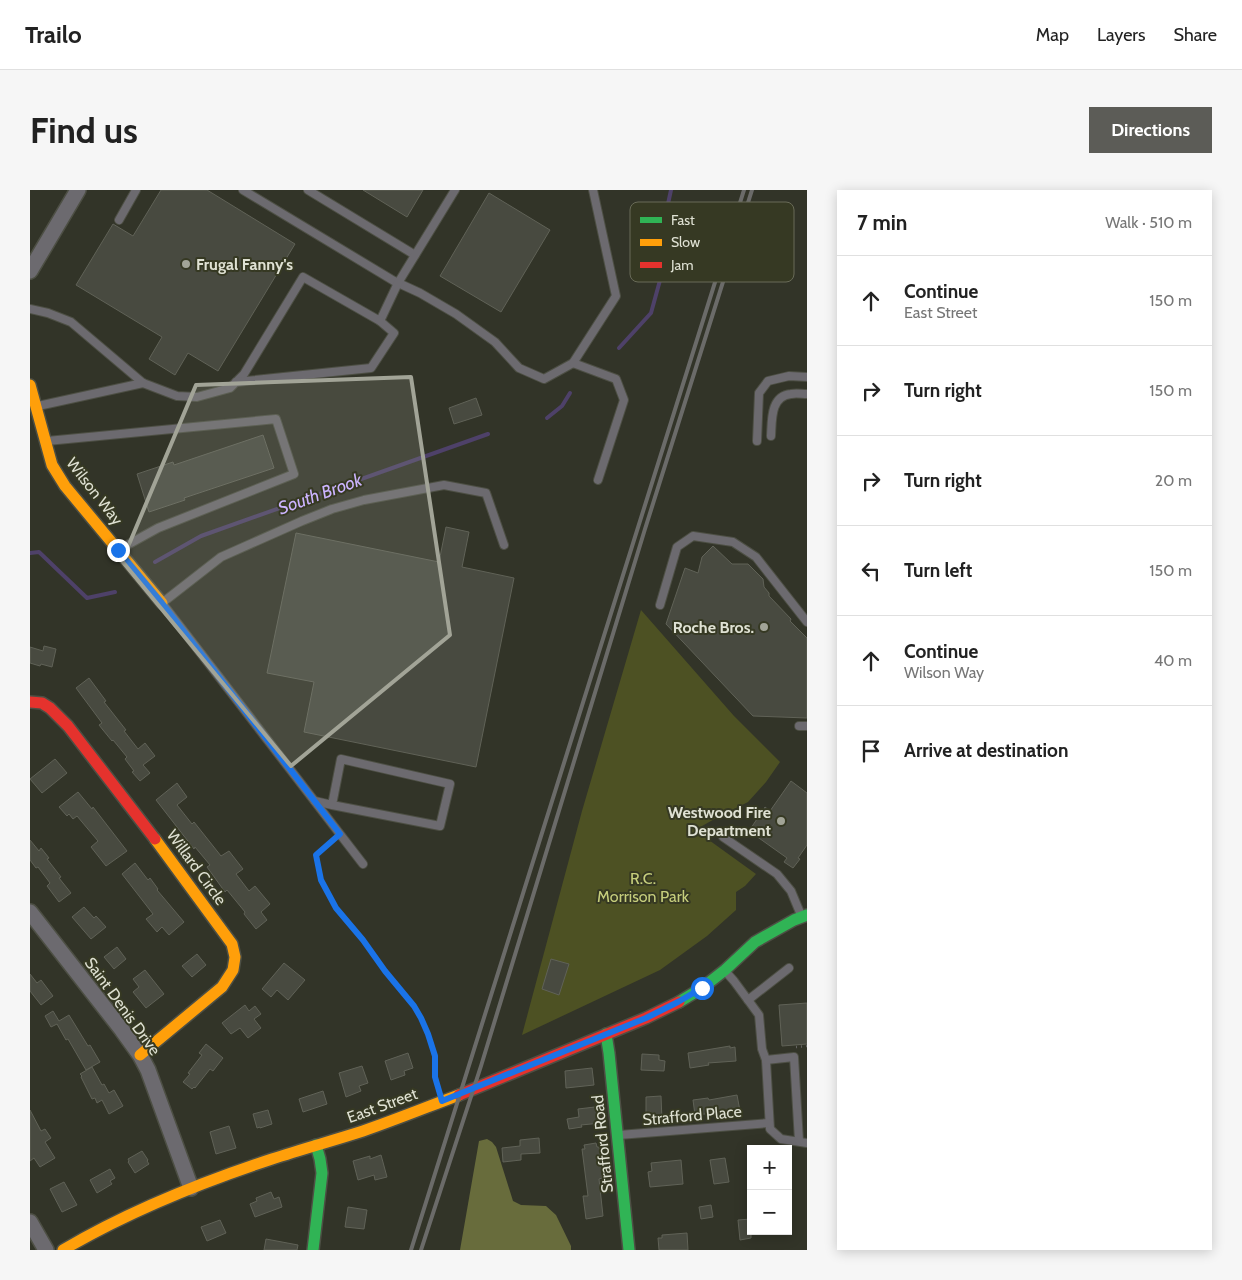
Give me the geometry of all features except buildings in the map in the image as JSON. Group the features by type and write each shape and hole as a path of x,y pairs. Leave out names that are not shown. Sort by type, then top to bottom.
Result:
{"street":[{"path":"30,271 78,190"},
{"name":"Wilson Way","path":"30,385 52,465 65,486 162,603"},
{"name":"Willard Circle","path":"30,702 42,703 50,708 68,726 232,944 235,957 233,970 222,987 140,1055"},
{"name":"Saint Denis Drive","path":"30,912 140,1055 148,1070 191,1188"},
{"name":"East Street","path":"63,1250 112,1222 191,1188 442,1101 646,1018 702,988 755,942 804,916"},
{"name":"Strafford Road","path":"606,1034 629,1250"},
{"path":"313,1250 322,1173 316,1145"},
{"path":"30,1222 46,1250"}],"lane":[{"path":"119,220 136,190"},
{"path":"243,190 398,283 420,293 495,342 519,368 544,379 573,363 616,296 593,190"},
{"path":"308,190 415,255"},
{"path":"380,321 398,283 454,190"},
{"path":"30,309 48,313 71,322 143,383 177,396 197,397 230,388 236,382 244,374 303,277 380,321 394,333 370,368 236,382"},
{"path":"573,363 616,379 624,400 598,480"},
{"path":"757,441 759,393 768,382 789,376 807,377"},
{"path":"36,407 143,383"},
{"path":"771,436 773,409 779,400 789,394 807,394"},
{"path":"45,442 276,419 294,474 158,528 118,550"},
{"path":"363,864 162,603 221,557 302,520 364,500 444,485 486,493 504,545"},
{"path":"660,605 677,547 693,536 733,542 756,557 807,622"},
{"path":"315,801 332,805 440,826 450,784 341,759 332,805"},
{"path":"723,837 777,874 791,891 804,916"},
{"path":"748,1000 789,968"},
{"path":"724,970 759,1015 762,1049 766,1060 770,1129 781,1139 803,1142 794,1057 766,1060"},
{"name":"Strafford Place","path":"618,1135 769,1123"}],"path":[{"path":"340,834 316,855 321,880 336,908 414,1006 421,1018 435,1056 435,1077 442,1101"}],"highlighted area":[{"path":"411,377 450,635 291,766 122,561 196,385"}],"green space":[{"name":"R.C. Morrison Park","path":"641,610 734,716 780,762 766,782 748,802 695,830 756,874 745,886 736,892 736,910 707,936 660,970 522,1035 582,811"},
{"path":"487,1139 496,1147 513,1201 521,1205 546,1206 556,1215 571,1246 571,1250 460,1250 479,1141"}],"waterway":[{"name":"South Brook","path":"668,202 671,190"},
{"name":"South Brook","path":"619,348 651,313 660,282"},
{"name":"South Brook","path":"547,418 562,406 570,393"},
{"name":"South Brook","path":"155,562 201,536 488,434"},
{"name":"South Brook","path":"30,553 39,552 87,598 115,592"}],"railway":[{"path":"740,202 744,190"},
{"path":"748,202 752,190"},
{"path":"411,1250 715,282"},
{"path":"421,1250 481,1066 645,529 723,282"}],"traffic: fast":[{"path":"679,1002 702,988 725,970 755,942 794,920 807,915"},
{"path":"606,1034 629,1250"},
{"path":"313,1250 322,1173 316,1145"}],"traffic: slow":[{"path":"30,385 52,465 65,486 162,603"},
{"path":"140,1055 222,987 233,970 235,957 232,944 155,839"},
{"path":"63,1250 139,1210 191,1188 272,1159 363,1131 459,1095"}],"traffic: jam":[{"path":"30,702 42,703 50,708 68,726 155,839"},
{"path":"459,1095 646,1018 679,1002"}],"place":[{"name":"Frugal Fanny's","path":"186,264"},
{"name":"Roche Bros.","path":"764,627"},
{"name":"Westwood Fire Department","path":"781,821"}],"route":[{"path":"118,550 162,603 340,834 316,855 321,880 336,908 414,1006 421,1018 435,1056 435,1077 442,1101 646,1018 702,988"}]}
